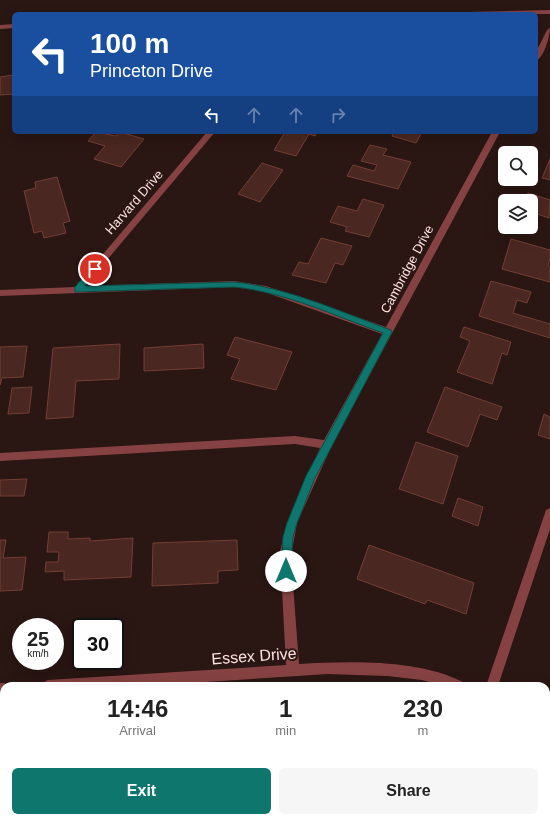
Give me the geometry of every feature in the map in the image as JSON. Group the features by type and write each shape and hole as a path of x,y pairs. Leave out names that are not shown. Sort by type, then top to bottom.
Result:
{"street":[{"path":"538,12 550,12"},
{"path":"0,27 12,26"},
{"path":"538,55 550,30"},
{"name":"Harvard Drive","path":"78,289 209,134"},
{"name":"Cambridge Drive","path":"293,671 286,571 288,537 292,523 311,476 327,445 495,134"},
{"path":"0,293 234,284 251,286 298,300 388,332"},
{"path":"0,457 295,440 327,445"},
{"path":"493,682 550,512"},
{"name":"Essex Drive","path":"113,682 328,668 387,670 422,674 451,682"}],"building":[{"path":"12,75 12,94 0,95 0,77"},
{"path":"94,134 116,136 118,134 127,134 144,139 121,167 94,159 105,146 88,141"},
{"path":"284,134 309,134 296,156 274,150"},
{"path":"393,134 421,134 416,143 392,136"},
{"path":"370,145 387,149 383,155 411,162 398,189 347,176 353,165 374,171 377,165 361,161"},
{"path":"550,159 550,180 542,178"},
{"path":"262,163 283,170 260,202 238,194"},
{"path":"57,177 70,221 63,223 66,233 44,238 42,231 34,233 24,191 36,188 35,182"},
{"path":"538,196 550,200 549,218 538,214"},
{"path":"363,199 384,205 369,237 345,231 347,227 330,222 338,206 357,211"},
{"path":"321,238 352,246 343,265 335,263 326,283 292,275 299,262 308,264"},
{"path":"511,239 550,250 548,266 550,267 550,282 502,269"},
{"path":"491,281 531,292 527,303 517,300 513,313 550,324 550,338 479,316"},
{"path":"464,327 511,342 507,355 502,353 492,384 457,372 470,341 460,337"},
{"path":"235,337 292,352 276,390 231,379 240,359 227,355"},
{"path":"120,344 119,379 76,381 73,417 46,419 53,348"},
{"path":"203,344 204,368 144,371 144,348"},
{"path":"27,346 23,377 2,378 0,385 0,347"},
{"path":"32,387 29,413 8,414 12,388"},
{"path":"445,387 502,407 497,420 480,414 468,447 427,432"},
{"path":"544,414 550,417 550,439 538,435"},
{"path":"416,442 458,456 443,504 399,489"},
{"path":"27,479 24,496 0,496 0,480"},
{"path":"458,498 483,507 478,526 452,516"},
{"path":"49,532 68,532 68,539 90,538 90,541 133,538 131,577 64,580 64,571 45,572 46,562 58,562 59,552 47,552"},
{"path":"0,540 6,540 3,558 26,557 22,590 0,591"},
{"path":"237,540 238,570 218,571 218,583 152,586 153,543"},
{"path":"369,545 474,583 466,614 427,600 425,604 357,579"}],"route":[{"path":"95,269 78,289 234,284 251,286 263,288 338,316 388,332 311,476 288,537 286,571"}]}
